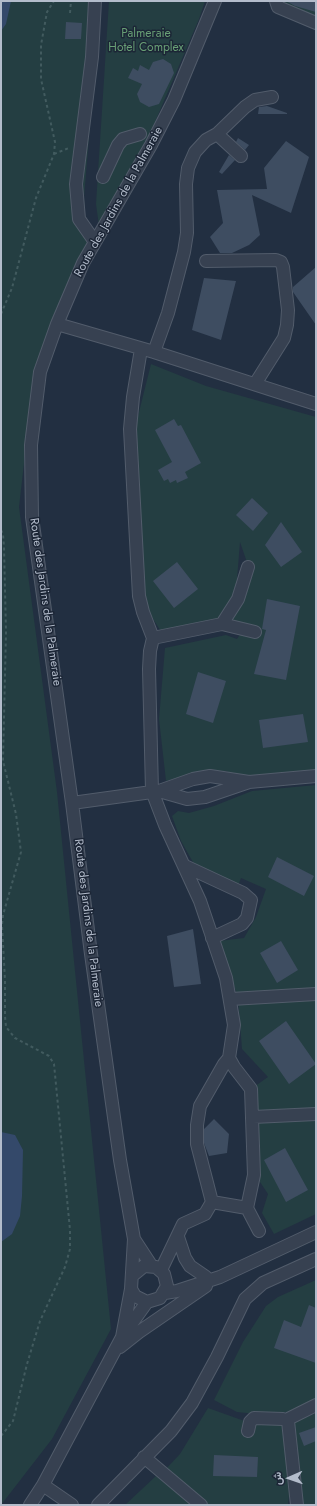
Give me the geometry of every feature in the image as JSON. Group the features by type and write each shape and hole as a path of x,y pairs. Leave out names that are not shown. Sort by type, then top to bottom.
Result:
{"street":[{"path":"95,1 92,57 76,184 79,218 95,242"},
{"name":"Route des Jardins de la Palmeraie","path":"122,1337 133,1275 134,1239 120,1160 32,517 30,474 31,445 40,372 57,324 83,263 160,128 177,93 215,1"},
{"path":"276,1 278,7 316,23"},
{"path":"154,352 168,313 184,252 187,233 186,184 188,168 195,152 206,140 218,134 245,106 256,100 272,97"},
{"path":"103,177 118,145 123,139 160,128"},
{"path":"140,134 151,145"},
{"path":"218,134 241,156"},
{"path":"206,261 276,260 284,267 288,310 287,326 284,338 255,384"},
{"path":"57,324 154,352 316,404"},
{"path":"141,349 133,397 130,429 139,596 142,612 153,638 150,651 149,669 156,791 165,825 200,901 226,978 231,999 234,1025 229,1058 217,1075 200,1106 197,1125 197,1144 212,1202 205,1214 184,1224 160,1271"},
{"path":"222,624 238,599 248,567"},
{"path":"153,638 222,624 255,632"},
{"path":"72,803 156,791 193,779 210,776 249,782"},
{"path":"156,791 187,799 205,797 249,782 316,776"},
{"path":"185,866 243,893 251,900 247,918 242,924 212,938"},
{"path":"231,999 316,994"},
{"path":"229,1058 251,1089 254,1175 247,1208 259,1231"},
{"path":"252,1117 316,1114"},
{"path":"212,1202 247,1208"},
{"path":"114,1352 139,1332 220,1277 316,1232"},
{"path":"178,1237 185,1258 190,1266 206,1277"},
{"name":"Route des Jardins de la Palmeraie","path":"134,1239 160,1271"},
{"path":"98,1505 171,1431 192,1403 217,1358 245,1299 263,1283 316,1259"},
{"path":"133,1275 137,1270 160,1271 181,1281 206,1277 220,1277"},
{"path":"160,1271 167,1286 165,1293"},
{"name":"Route des Jardins de la Palmeraie","path":"30,1505 43,1485 122,1337 147,1302 160,1298 165,1293 177,1291 220,1277"},
{"path":"131,1289 135,1296 140,1300 147,1302"},
{"path":"248,1431 250,1422 254,1418 286,1420 316,1405"},
{"path":"286,1420 290,1428 297,1505"},
{"path":"144,1458 201,1505"},
{"path":"43,1485 72,1505"}],"path":[{"path":"1,314 13,284 36,198 54,154 55,142 40,79 41,45 47,12 54,1"},
{"path":"70,13 71,1"},
{"path":"1,530 3,534 4,547 6,632 3,761 16,814 21,852 3,915 2,925 6,1027 15,1038 49,1056 54,1064 70,1230 70,1249 65,1267 40,1321 27,1364 14,1421 1,1436"}],"green space":[{"path":"1,1 100,1 84,198 87,245 35,368 19,507 57,792 111,1329 52,1439 1,1505"},
{"name":"Palmeraie Hotel Complex","path":"109,1 205,1 199,19 152,129 99,226 96,204"},
{"path":"281,1 316,1 316,19 280,4"},
{"path":"151,364 206,386 316,417 316,771 243,778 226,771 207,771 166,781 159,719 165,648 226,635 237,639 247,624 229,620 251,574 240,542 236,592 221,622 162,633 143,603 135,428"},
{"path":"316,785 316,1214 274,1234 262,1213 268,1194 256,1176 251,1089 268,1077 242,1049 238,998 219,941 244,938 256,917 266,889 241,878 238,886 194,864 181,841 172,816 178,811 189,813 214,806 252,791"},
{"path":"316,1280 316,1399 294,1411 266,1415 237,1412 214,1400 243,1342 266,1306 278,1297"},
{"path":"208,1408 250,1423 284,1423 289,1495 288,1505 204,1505 164,1471 180,1454"},
{"path":"316,1413 316,1505 299,1505 290,1424"},
{"path":"156,1476 185,1499 191,1505 125,1505"}],"water":[{"path":"1,1 11,1 6,24 1,31"},
{"path":"1,1132 15,1135 23,1150 20,1216 12,1234 1,1242"}],"building":[{"path":"286,1 316,1 316,12 295,6"},
{"path":"66,22 82,23 81,39 65,39"},
{"path":"163,59 171,64 174,73 159,104 149,107 140,102 137,94 142,84 128,78 133,68 138,71 140,65 149,70 153,62"},
{"path":"267,106 287,114 258,114 259,107"},
{"path":"238,138 249,145 245,150 236,142"},
{"path":"286,141 309,157 291,213 252,195 260,235 249,245 232,253 220,253 210,237 223,223 217,190 267,189 264,168"},
{"path":"229,155 235,160 222,174 219,172"},
{"path":"316,267 316,325 293,292 293,287"},
{"path":"204,278 236,281 221,340 192,330"},
{"path":"174,419 178,426 181,425 201,463 185,472 188,478 177,483 176,480 170,483 168,479 164,481 158,470 172,462 155,430"},
{"path":"252,498 268,513 253,531 236,515"},
{"path":"281,522 302,552 281,567 265,545"},
{"path":"177,562 198,589 174,608 153,581"},
{"path":"267,599 300,606 286,680 254,674 266,630 262,629"},
{"path":"198,672 226,681 213,723 186,714"},
{"path":"303,714 308,742 263,748 259,720"},
{"path":"277,857 314,876 304,896 268,877"},
{"path":"193,929 201,984 174,987 167,936"},
{"path":"281,941 298,970 277,983 260,953"},
{"path":"286,1021 316,1064 289,1084 259,1041"},
{"path":"214,1119 229,1134 227,1153 209,1156 204,1143 204,1129"},
{"path":"285,1148 308,1190 286,1202 264,1160"},
{"path":"309,1305 316,1308 316,1363 274,1348 284,1320 301,1327"},
{"path":"316,1427 316,1441 304,1446 299,1433"},
{"path":"214,1455 258,1457 257,1477 213,1476"}]}
